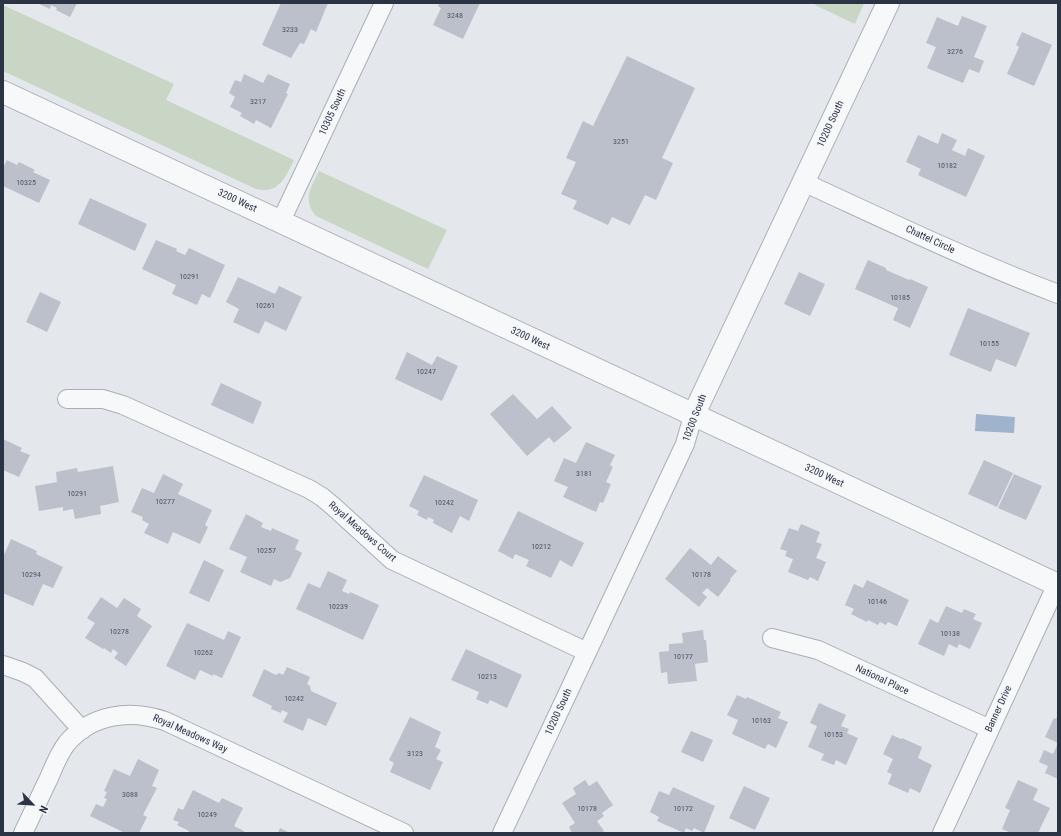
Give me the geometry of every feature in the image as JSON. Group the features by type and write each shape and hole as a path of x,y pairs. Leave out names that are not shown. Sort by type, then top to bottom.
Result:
{"street":[{"name":"10305 South","path":"281,221 384,3"},
{"name":"10200 South","path":"502,833 685,444 693,416 888,3"},
{"name":"3200 West","path":"3,92 281,221 693,416 1058,584"},
{"name":"Chattel Circle","path":"803,182 1009,276 1058,294"},
{"name":"Royal Meadows Court","path":"67,398 103,399 123,405 309,489 334,507 392,560 587,652"},
{"name":"Banner Drive","path":"942,833 1058,584"},
{"name":"National Place","path":"772,638 818,650 990,729"},
{"path":"3,664 35,678 82,730"},
{"name":"Royal Meadows Way","path":"23,833 61,752 67,743 82,730 95,722 108,717 137,714 151,716 165,721 404,833"}],"green space":[{"path":"816,3 864,3 855,24 815,5"},
{"path":"3,5 174,84 166,100 294,160 285,178 276,187 271,189 256,189 3,71"},
{"path":"319,171 447,230 428,269 316,216 309,204 309,194"}],"water":[{"path":"976,414 1015,417 1014,433 975,431"}],"building":[{"path":"77,3 70,17 56,10 57,8 51,5 50,9 39,4"},
{"path":"281,3 328,3 316,32 311,29 304,44 300,43 291,58 262,45"},
{"path":"439,3 480,3 463,39 433,25 441,8 438,6"},
{"path":"962,16 987,26 974,57 984,61 979,73 969,69 963,83 927,68 936,47 926,43 937,17 958,26"},
{"path":"1022,32 1052,45 1034,86 1007,74 1019,47 1016,45"},
{"path":"627,56 695,88 662,158 673,163 656,200 645,195 630,225 612,217 608,225 573,209 577,201 561,194 576,162 566,158 583,121 593,126"},
{"path":"244,74 263,83 268,74 290,84 286,93 288,94 271,128 256,120 254,124 240,116 242,113 230,107 235,97 229,93 235,80 241,82"},
{"path":"942,133 957,140 952,150 965,156 968,148 985,156 966,197 918,175 921,169 906,162 918,135 938,144"},
{"path":"7,160 17,165 19,162 35,170 33,172 50,180 39,203 3,186 3,168"},
{"path":"90,198 147,224 135,251 78,224"},
{"path":"156,240 177,249 176,251 185,255 189,248 225,265 210,298 202,294 197,305 172,294 176,285 142,269"},
{"path":"868,260 886,268 886,270 928,287 910,328 893,320 898,308 855,289"},
{"path":"799,272 825,284 810,316 784,304"},
{"path":"238,277 275,294 279,286 302,297 286,331 265,321 259,334 233,322 239,309 226,302"},
{"path":"40,292 61,302 47,332 26,322"},
{"path":"968,308 1030,333 1016,367 996,359 991,372 949,355"},
{"path":"407,352 432,365 437,356 458,366 442,401 395,379"},
{"path":"221,383 262,402 253,424 211,405"},
{"path":"513,394 537,419 552,406 572,428 554,443 549,437 527,456 490,414"},
{"path":"3,439 22,448 20,451 30,455 19,477 3,470"},
{"path":"586,442 615,455 610,465 613,467 606,482 611,484 603,503 600,502 596,512 563,497 568,487 554,481 564,458 576,463"},
{"path":"984,460 1013,473 997,507 968,494"},
{"path":"113,466 119,502 100,506 101,514 75,519 73,509 63,511 63,507 39,511 35,486 57,482 56,472 77,468 78,472"},
{"path":"163,474 183,484 178,494 212,510 205,525 208,527 200,544 173,532 168,544 144,533 149,524 142,520 143,517 131,512 142,488 154,493"},
{"path":"1014,474 1042,486 1026,520 998,508"},
{"path":"424,475 478,500 469,521 460,516 452,533 433,523 434,520 428,517 427,520 417,515 419,511 409,506"},
{"path":"518,511 584,543 572,567 560,560 551,578 526,566 529,560 515,554 513,559 498,551"},
{"path":"246,514 263,523 261,527 271,531 272,528 299,540 295,549 302,553 290,578 280,582 274,579 271,586 240,572 247,557 229,549"},
{"path":"801,524 820,532 816,542 822,544 816,558 826,562 818,581 810,577 808,580 788,572 793,559 785,556 787,551 780,549 789,528 798,531"},
{"path":"11,539 37,551 36,554 63,567 53,588 43,584 33,606 3,593 3,557"},
{"path":"690,548 711,565 718,556 737,571 718,597 707,588 702,593 707,597 699,607 665,579"},
{"path":"204,560 224,570 209,602 189,593"},
{"path":"328,571 347,580 342,591 349,594 350,592 379,605 363,640 296,609 308,583 320,588"},
{"path":"867,580 909,600 897,626 888,622 886,625 880,622 878,625 868,620 867,622 851,614 854,609 845,605 854,584 863,588"},
{"path":"101,597 117,608 124,598 141,609 137,616 152,626 126,666 114,658 118,653 113,649 111,653 85,638 95,623 87,618"},
{"path":"946,606 962,613 964,609 976,614 973,619 982,623 970,649 959,644 957,648 949,644 944,656 918,644 930,619 938,623"},
{"path":"187,623 224,640 228,631 241,637 222,678 200,670 195,680 166,666"},
{"path":"703,630 704,640 706,640 708,662 695,664 697,681 668,684 667,672 661,673 659,652 669,651 669,644 683,643 682,633"},
{"path":"466,649 522,675 507,708 490,700 488,704 476,699 479,692 451,680"},
{"path":"287,667 310,677 307,684 310,686 311,691 337,703 326,726 308,718 303,731 283,722 288,713 282,710 281,713 271,709 272,706 252,696 264,669 276,675 279,673 283,675"},
{"path":"737,695 746,699 747,697 781,712 778,718 788,722 776,748 768,744 765,749 732,734 738,720 727,715"},
{"path":"819,703 846,715 841,726 849,729 847,733 858,738 846,765 836,760 834,765 821,760 824,754 808,747 817,726 810,723"},
{"path":"1058,715 1058,743 1045,737 1054,718 1056,719"},
{"path":"410,717 441,732 435,747 441,750 436,759 443,762 430,790 390,772 394,763 389,760"},
{"path":"691,731 713,740 703,762 681,752"},
{"path":"892,735 922,747 918,758 932,765 920,793 910,788 908,793 888,784 892,774 887,772 893,759 883,754"},
{"path":"1058,743 1058,779 1045,773 1048,766 1039,762 1044,750 1053,754"},
{"path":"138,759 159,770 152,786 157,788 143,815 147,817 139,833 125,833 90,816 96,804 103,807 107,799 104,798 107,792 104,791 114,769 130,776"},
{"path":"585,780 589,786 597,781 613,805 602,813 604,816 597,821 604,831 601,833 572,833 569,827 575,823 562,803 576,794 573,788"},
{"path":"1018,780 1038,789 1033,800 1050,808 1038,833 1011,833 1002,829 1010,810 1005,808"},
{"path":"744,786 770,798 755,830 729,818"},
{"path":"673,787 715,806 704,833 694,828 692,831 686,828 684,833 657,821 659,817 650,812 659,791 669,795"},
{"path":"193,790 219,803 222,798 243,808 234,826 244,831 243,833 188,833 189,831 177,825 179,822 173,820 178,808 183,810"},
{"path":"280,828 290,833 278,833"}]}
